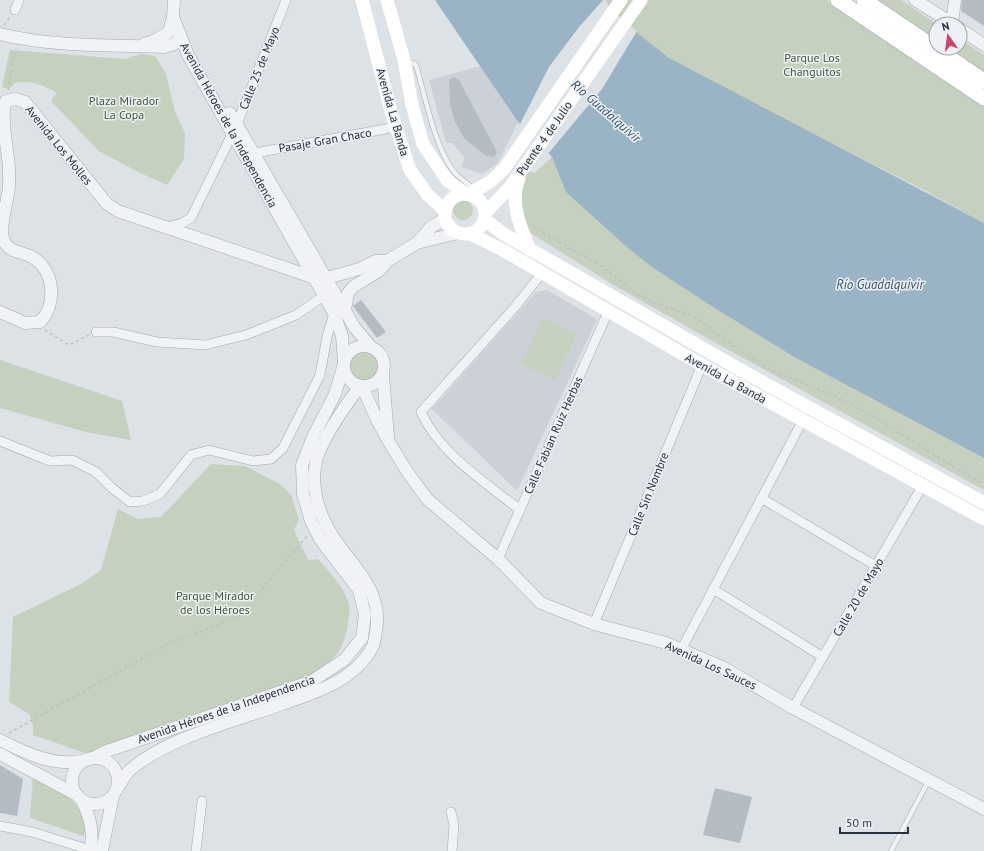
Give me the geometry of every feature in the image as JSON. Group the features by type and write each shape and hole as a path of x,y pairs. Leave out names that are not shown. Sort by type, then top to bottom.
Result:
{"main road":[{"name":"Avenida La Banda","path":"362,0 396,127 410,170 427,194 445,214"},
{"name":"Avenida La Banda","path":"387,0 404,60 412,105 423,144 447,180 471,193"},
{"name":"Puente 4 de Julio","path":"471,193 490,182 504,169 621,0"},
{"name":"Puente 4 de Julio","path":"485,216 510,187 641,0"},
{"path":"838,0 984,98"},
{"path":"864,0 984,81"},
{"path":"523,168 517,182 515,203 519,223 530,250"},
{"path":"471,193 480,201 485,216 479,228 464,233 450,227 445,214 447,206 455,197 471,193"},
{"name":"Avenida La Banda","path":"485,216 497,231 530,250 744,372 984,503"},
{"name":"Avenida La Banda","path":"464,233 542,273 702,365 984,519"}],"street":[{"path":"15,10 19,0"},
{"path":"138,46 154,41 169,32 174,17 174,0"},
{"name":"Calle 25 de Mayo","path":"191,218 235,128 286,0"},
{"path":"915,0 940,16"},
{"path":"953,16 955,0"},
{"name":"Avenida Héroes de la Independencia","path":"3,737 32,757 68,762 90,759 107,751 312,681 344,660 362,638 365,615 359,590 320,539 314,527 304,494 302,465 313,437 335,394 344,363 340,312 320,280 235,128 188,55 174,17"},
{"path":"0,34 66,45 164,47 174,44 181,39"},
{"path":"968,34 984,45"},
{"name":"Avenida Los Molles","path":"6,101 16,99 25,102 107,204 118,212 320,280"},
{"path":"0,312 25,323 40,322 47,315 52,300 51,285 42,265 32,257 11,250 4,239 2,225 9,191 8,167 1,108 6,101"},
{"name":"Pasaje Gran Chaco","path":"255,153 396,127"},
{"name":"Avenida Héroes de la Independencia","path":"235,128 255,153 320,280 325,295 371,347"},
{"path":"0,442 50,461 72,460 96,472 112,488 130,502 143,501 160,494 191,455 209,450 253,461 271,459 283,448 320,375 327,337 348,293 353,286 380,270 387,260 417,242 430,227 445,214"},
{"path":"164,228 182,223 191,218"},
{"path":"191,218 190,227 195,238"},
{"path":"417,242 464,233"},
{"path":"320,280 359,269 375,261 387,260"},
{"path":"520,510 450,453 427,427 421,412 515,307 542,273"},
{"path":"96,332 113,332 157,342 205,345 246,335 296,315 325,295"},
{"name":"Calle Fabian Ruiz Herbas","path":"498,559 608,312"},
{"path":"364,346 371,347 377,350 383,358 385,368 383,375 374,384 361,386 353,383 348,378 344,363 351,350 364,346"},
{"name":"Calle Sin Nombre","path":"594,624 702,365"},
{"name":"Avenida Los Sauces","path":"383,375 389,442"},
{"name":"Avenida Héroes de la Independencia","path":"114,793 129,771 145,758 174,743 328,688 359,665 373,645 378,622 375,598 365,578 324,520 316,492 314,467 322,447 342,410 361,386"},
{"name":"Avenida Los Sauces","path":"361,386 389,442 406,470 427,499 498,559 541,603 594,624 666,643 724,668 793,708 984,809"},
{"path":"681,650 803,420"},
{"name":"Calle 20 de Mayo","path":"793,708 923,485"},
{"path":"761,498 876,566"},
{"path":"714,589 823,657"},
{"path":"0,754 94,804 108,800 114,793"},
{"path":"90,759 104,760 114,769 117,776 114,793 95,851 88,812 72,781 74,774 83,762 90,759"},
{"path":"196,851 202,801"},
{"path":"451,812 454,824 452,851"},
{"path":"0,826 32,832 95,851"}],"lane":[{"path":"891,851 929,779"}],"path":[{"path":"0,30 15,10"},
{"path":"6,101 17,38"},
{"path":"529,222 536,229 602,266 635,293 664,307 691,315 742,353 778,372 830,394 869,414 965,474 984,484"},
{"path":"40,322 46,332 69,345 96,332"},
{"path":"3,737 168,644 238,617 314,527"}],"shaded area":[{"path":"480,66 518,122 498,163 482,174 461,167 465,158 452,143 446,143 429,80"},
{"path":"547,290 597,319 517,491 432,409 536,292"}],"green space":[{"name":"Parque Los Changuitos","path":"603,0 827,0 984,105 984,223 920,188 789,122 669,58 612,13"},
{"path":"871,0 901,0 928,18 928,38"},
{"path":"968,44 984,55 984,75 955,56 968,56"},
{"name":"Plaza Mirador La Copa","path":"10,50 125,59 141,54 155,56 166,74 175,112 185,133 184,159 167,185 140,173 99,151 51,101 57,93 42,86 26,82 15,83 9,89 2,87"},
{"path":"552,157 566,192 713,307 794,357 984,457 984,490 615,286 529,232 521,202 524,180 528,172 535,173"},
{"path":"463,200 470,203 473,210 470,217 463,220 456,217 453,210 456,203"},
{"path":"542,318 577,334 556,380 521,364"},
{"path":"365,351 376,355 380,366 376,377 365,381 354,377 350,366 354,355"},
{"path":"0,360 122,401 131,440 86,432 0,408"},
{"name":"Parque Mirador de los Héroes","path":"211,464 245,466 280,484 291,495 299,519 294,530 308,560 318,559 341,587 350,607 345,636 336,655 321,669 291,684 88,754 33,735 33,726 29,714 9,702 13,617 81,584 101,570 118,509 137,519 161,517"},
{"path":"33,778 68,797 74,803 84,819 87,831 83,836 30,818"}],"water":[{"name":"Río Guadalquivir","path":"435,0 603,0 612,13 669,58 984,223 984,458 794,357 652,267 628,248 566,192 552,157 518,122"}],"pier":[{"path":"603,0 605,0 613,12 637,31 602,89 547,155 519,126 549,67 579,27"}],"building":[{"path":"962,0 984,0 984,26 961,11"},
{"path":"453,77 459,80 497,152 494,157 485,155 464,138 455,122 450,104 449,80"},
{"path":"361,300 386,332 377,338 353,306"},
{"path":"0,765 23,779 17,816 0,813"},
{"path":"715,788 752,797 740,843 703,835"}]}
